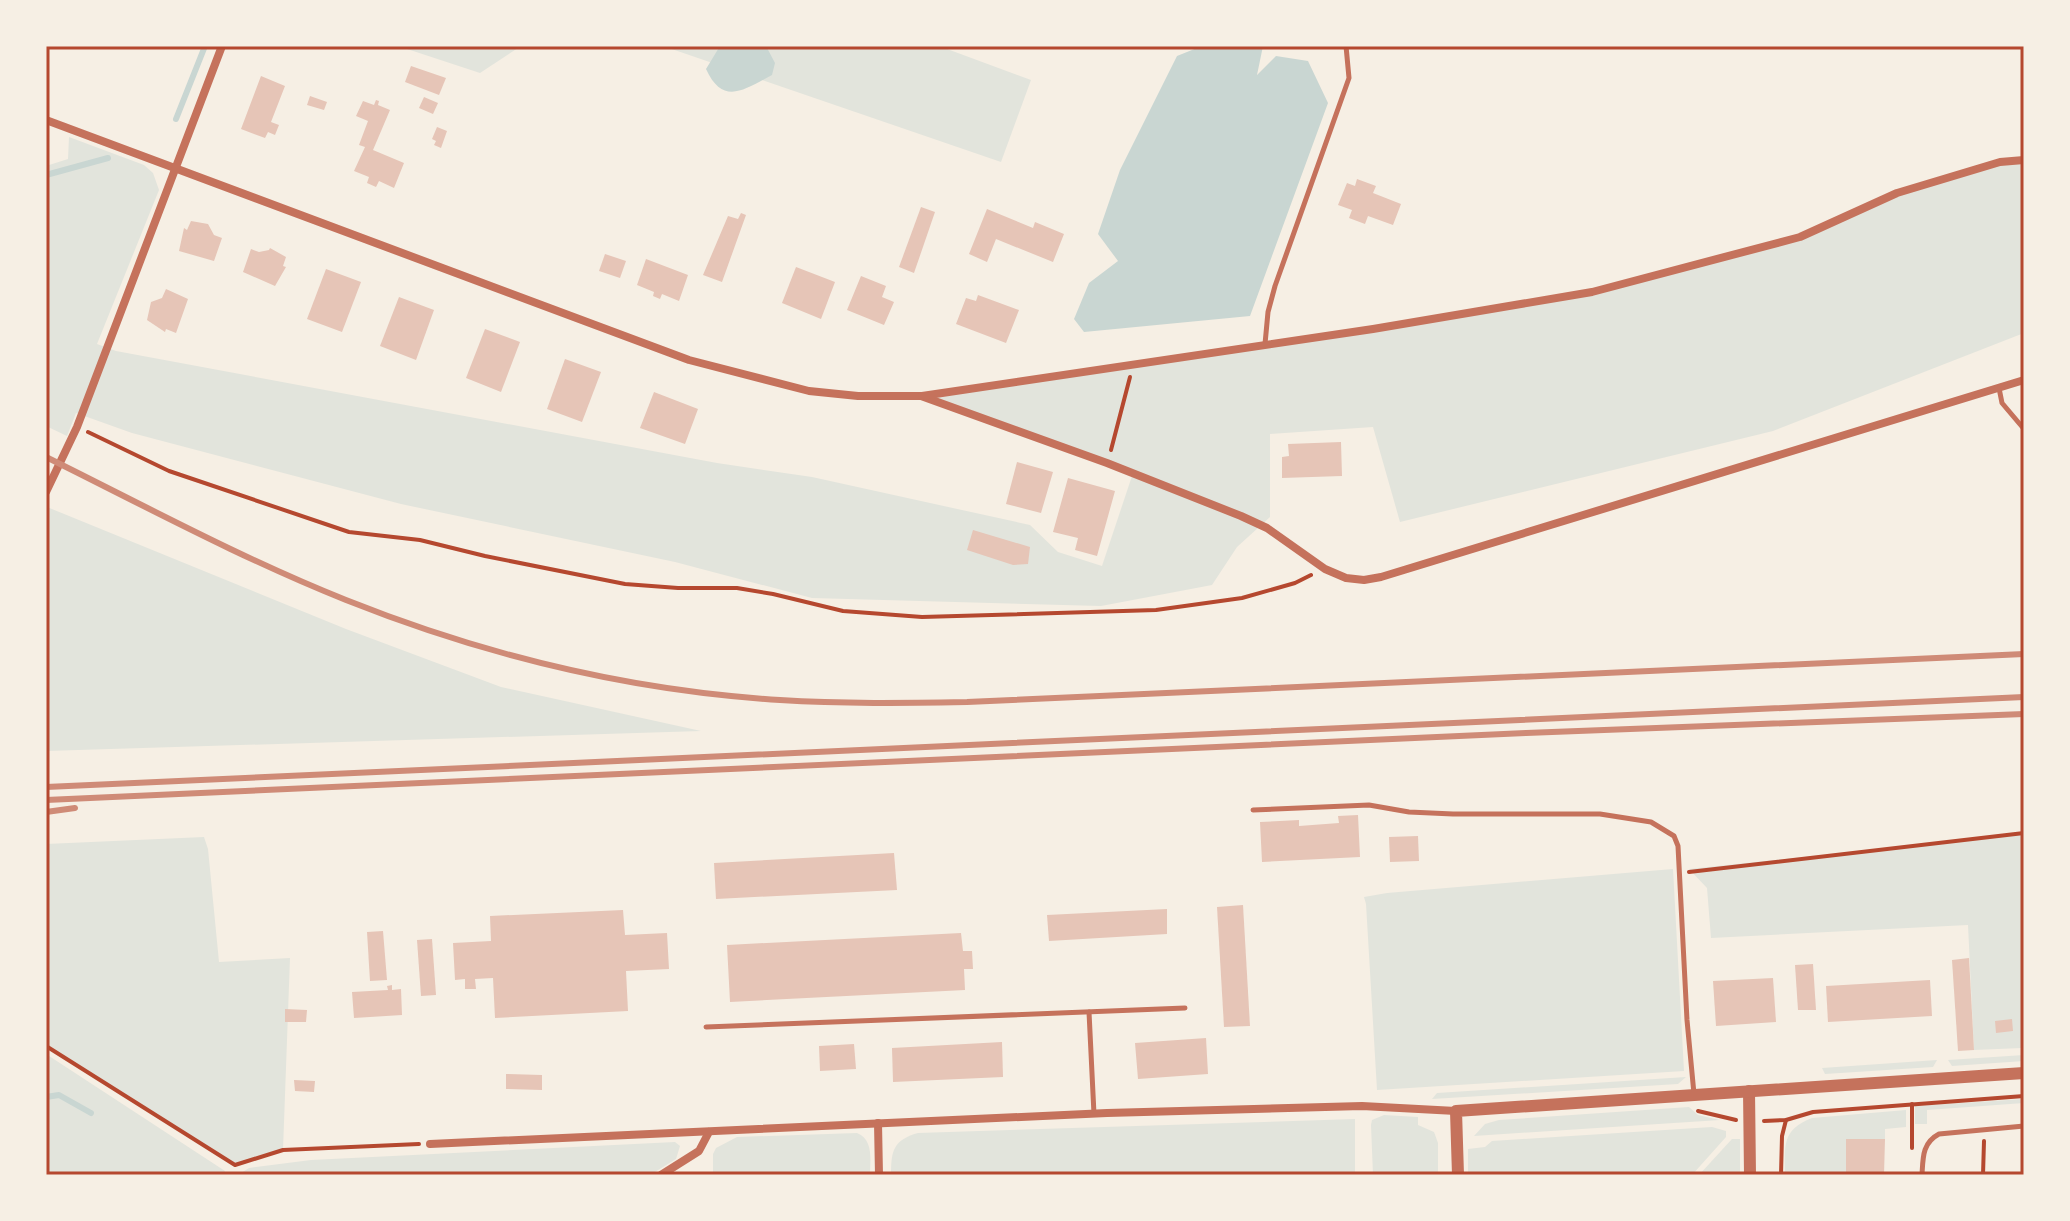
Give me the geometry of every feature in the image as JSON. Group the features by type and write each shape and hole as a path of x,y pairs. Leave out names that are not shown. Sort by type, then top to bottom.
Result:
{"street":[{"path":"46,492 77,427 222,46"},
{"path":"46,120 689,360 809,391 858,396 921,396 1132,366 1592,292 1800,237 1897,193 2000,162 2024,160"},
{"path":"921,396 1107,463 1267,528 1325,569 1346,578 1364,580 2024,380"},
{"path":"430,1144 1094,1114 1362,1106 1456,1111 2024,1073"},
{"path":"1749,1091 1750,1175"},
{"path":"1456,1111 1458,1175"},
{"path":"878,1123 879,1175"},
{"path":"661,1175 699,1151 709,1132"}],"lane":[{"path":"1265,345 1268,312 1275,286 1349,78 1346,46"},
{"path":"1999,388 2002,403 2024,429"},
{"path":"1253,810 1369,805 1409,812 1453,814 1575,813 1622,816 1663,827 1674,836 1678,846 1690,1095"},
{"path":"706,1027 1185,1008"},
{"path":"1089,1012 1094,1114"},
{"path":"1922,1175 1925,1148 1939,1134 2024,1126"}],"path":[{"path":"1107,463 1132,366"},
{"path":"77,427 169,471 349,532 420,540 625,584 737,588 843,611 922,617 1156,610 1242,598 1295,583 1325,569"},
{"path":"1680,873 2024,833"},
{"path":"46,1046 235,1165 283,1150 430,1144"},
{"path":"1690,1095 1698,1111 1734,1120 1786,1120 1813,1112 1912,1101 2024,1096"},
{"path":"1912,1101 1912,1161"},
{"path":"1781,1175 1782,1136 1786,1120"},
{"path":"1983,1175 1984,1141"},
{"path":"231,1175 235,1165"}],"shaded area":[{"path":"398,46 521,46 480,73"},
{"path":"663,46 939,46 1031,80 1001,162"},
{"path":"720,46 766,46 775,63 772,75 735,92 720,88 706,69"},
{"path":"1202,46 1263,46 1257,75 1276,56 1308,61 1328,103 1250,316 1084,332 1074,319 1089,283 1118,261 1098,234 1120,170 1177,56"},
{"path":"69,137 144,165 153,173 159,190 97,344 116,351 717,463 812,477 1030,525 1058,552 1102,566 1133,473 921,396 1592,292 1800,237 1897,193 2000,162 2024,160 2024,333 1773,431 1400,522 1373,427 1270,434 1270,517 1237,547 1212,585 1101,606 812,598 675,562 401,504 132,433 76,413 67,436 46,426 46,166 68,159"},
{"path":"47,507 346,629 501,687 701,731 46,751"},
{"path":"2024,834 2022,1048 1974,1050 1968,925 1711,938 1707,888 1689,869"},
{"path":"204,837 208,849 219,962 290,958 283,1150 235,1165 46,1045 46,844"},
{"path":"1673,869 1684,1071 1377,1090 1364,897"},
{"path":"46,1054 225,1171 224,1175 46,1175"},
{"path":"2024,1055 2024,1061 1952,1066 1948,1060"},
{"path":"1937,1060 1933,1067 1825,1074 1822,1068"},
{"path":"1686,1077 1678,1084 1432,1099 1437,1093"},
{"path":"2024,1099 2024,1103 1927,1110 1927,1124 1915,1124 1915,1106"},
{"path":"1689,1107 1698,1115 1720,1120 1474,1136 1485,1124 1499,1120"},
{"path":"1906,1110 1906,1127 1885,1129 1885,1139 1846,1139 1846,1175 1785,1175 1787,1140 1802,1123 1812,1118"},
{"path":"1384,1115 1418,1117 1418,1125 1434,1132 1438,1143 1438,1175 1373,1175 1371,1125 1372,1120"},
{"path":"1355,1119 1355,1175 891,1175 892,1159 898,1143 918,1133"},
{"path":"1712,1127 1726,1131 1726,1137 1692,1175 1468,1175 1468,1149 1485,1147 1492,1141"},
{"path":"857,1133 869,1145 870,1175 713,1175 716,1148 737,1137"},
{"path":"1732,1139 1740,1139 1740,1175 1699,1175"},
{"path":"675,1142 680,1146 676,1159 650,1175 238,1175 249,1168 311,1160"}],"building":[{"path":"411,66 446,78 439,95 405,82"},
{"path":"261,76 285,86 271,122 279,125 275,135 268,132 265,138 241,129"},
{"path":"310,96 327,102 324,110 307,105"},
{"path":"424,97 438,103 433,114 419,108"},
{"path":"376,100 379,101 378,105 390,110 373,150 404,163 394,188 379,181 376,187 367,183 369,177 354,171 365,147 359,145 368,121 356,116 363,101 374,105"},
{"path":"437,127 447,131 441,148 434,145 436,141 432,139"},
{"path":"1357,179 1376,186 1373,193 1401,204 1393,225 1368,216 1365,224 1349,218 1352,210 1338,205 1347,183 1355,186"},
{"path":"921,207 935,212 914,273 899,267"},
{"path":"987,209 1033,228 1035,222 1064,234 1053,262 996,239 987,262 969,254"},
{"path":"741,213 746,215 722,282 703,275 728,216 738,219"},
{"path":"191,221 208,224 214,235 222,238 214,261 179,251 184,228 187,230"},
{"path":"270,248 286,257 283,266 286,267 275,286 243,272 251,249 259,252"},
{"path":"605,254 626,261 620,278 599,271"},
{"path":"646,259 688,275 679,301 662,294 660,299 653,296 654,292 637,285"},
{"path":"796,267 835,282 821,319 782,303"},
{"path":"326,269 361,282 342,332 307,319"},
{"path":"861,276 886,286 882,297 894,302 884,325 847,310"},
{"path":"166,289 188,299 176,333 166,329 165,332 147,320 151,302 162,298"},
{"path":"978,295 1019,310 1006,343 956,324 966,298 976,301"},
{"path":"399,297 434,310 416,360 380,346"},
{"path":"485,329 520,342 501,392 466,378"},
{"path":"565,359 601,372 582,422 547,409"},
{"path":"654,392 698,409 685,444 640,428"},
{"path":"1341,442 1342,476 1282,478 1282,457 1289,456 1288,444"},
{"path":"1017,462 1053,472 1041,513 1006,504"},
{"path":"1068,478 1115,491 1097,556 1075,550 1078,538 1053,532"},
{"path":"973,530 1030,547 1028,564 1013,565 967,550"},
{"path":"1358,815 1360,857 1262,862 1260,822 1299,820 1299,826 1339,823 1338,816"},
{"path":"1418,836 1419,861 1390,862 1389,837"},
{"path":"894,853 897,890 716,899 714,863"},
{"path":"1243,905 1250,1026 1224,1027 1217,907"},
{"path":"1167,909 1167,934 1049,941 1047,915"},
{"path":"623,910 625,935 667,933 669,969 626,971 628,1011 495,1018 493,978 475,979 476,989 465,989 465,979 455,980 453,943 491,941 490,916"},
{"path":"383,931 387,980 370,981 367,932"},
{"path":"961,933 963,951 972,951 973,969 964,969 965,990 730,1002 727,945"},
{"path":"432,939 436,995 421,996 417,940"},
{"path":"1969,958 1974,1050 1958,1051 1952,960"},
{"path":"1813,964 1816,1010 1798,1010 1795,965"},
{"path":"1773,978 1776,1022 1716,1026 1713,981"},
{"path":"1930,980 1932,1016 1828,1022 1826,986"},
{"path":"392,985 392,990 401,989 402,1015 354,1018 352,992 388,990 387,986"},
{"path":"285,1009 307,1010 306,1022 285,1022"},
{"path":"2012,1019 2013,1031 1996,1033 1995,1021"},
{"path":"1206,1038 1208,1074 1138,1079 1135,1043"},
{"path":"1002,1042 1003,1077 893,1082 892,1048"},
{"path":"854,1044 856,1069 820,1071 819,1046"},
{"path":"506,1074 542,1075 542,1090 506,1089"},
{"path":"294,1080 315,1081 314,1092 295,1091"},
{"path":"1846,1139 1885,1139 1884,1175 1846,1175"}],"waterway":[{"path":"176,119 205,46"},
{"path":"46,175 108,158"},
{"path":"46,1097 59,1095 91,1113"}],"railway":[{"path":"46,457 194,532 398,620 451,638 559,667 614,679 725,695 827,702 967,702 2024,654"},
{"path":"46,787 2024,697"},
{"path":"46,800 1526,733 2024,714"},
{"path":"46,812 75,808"}]}
